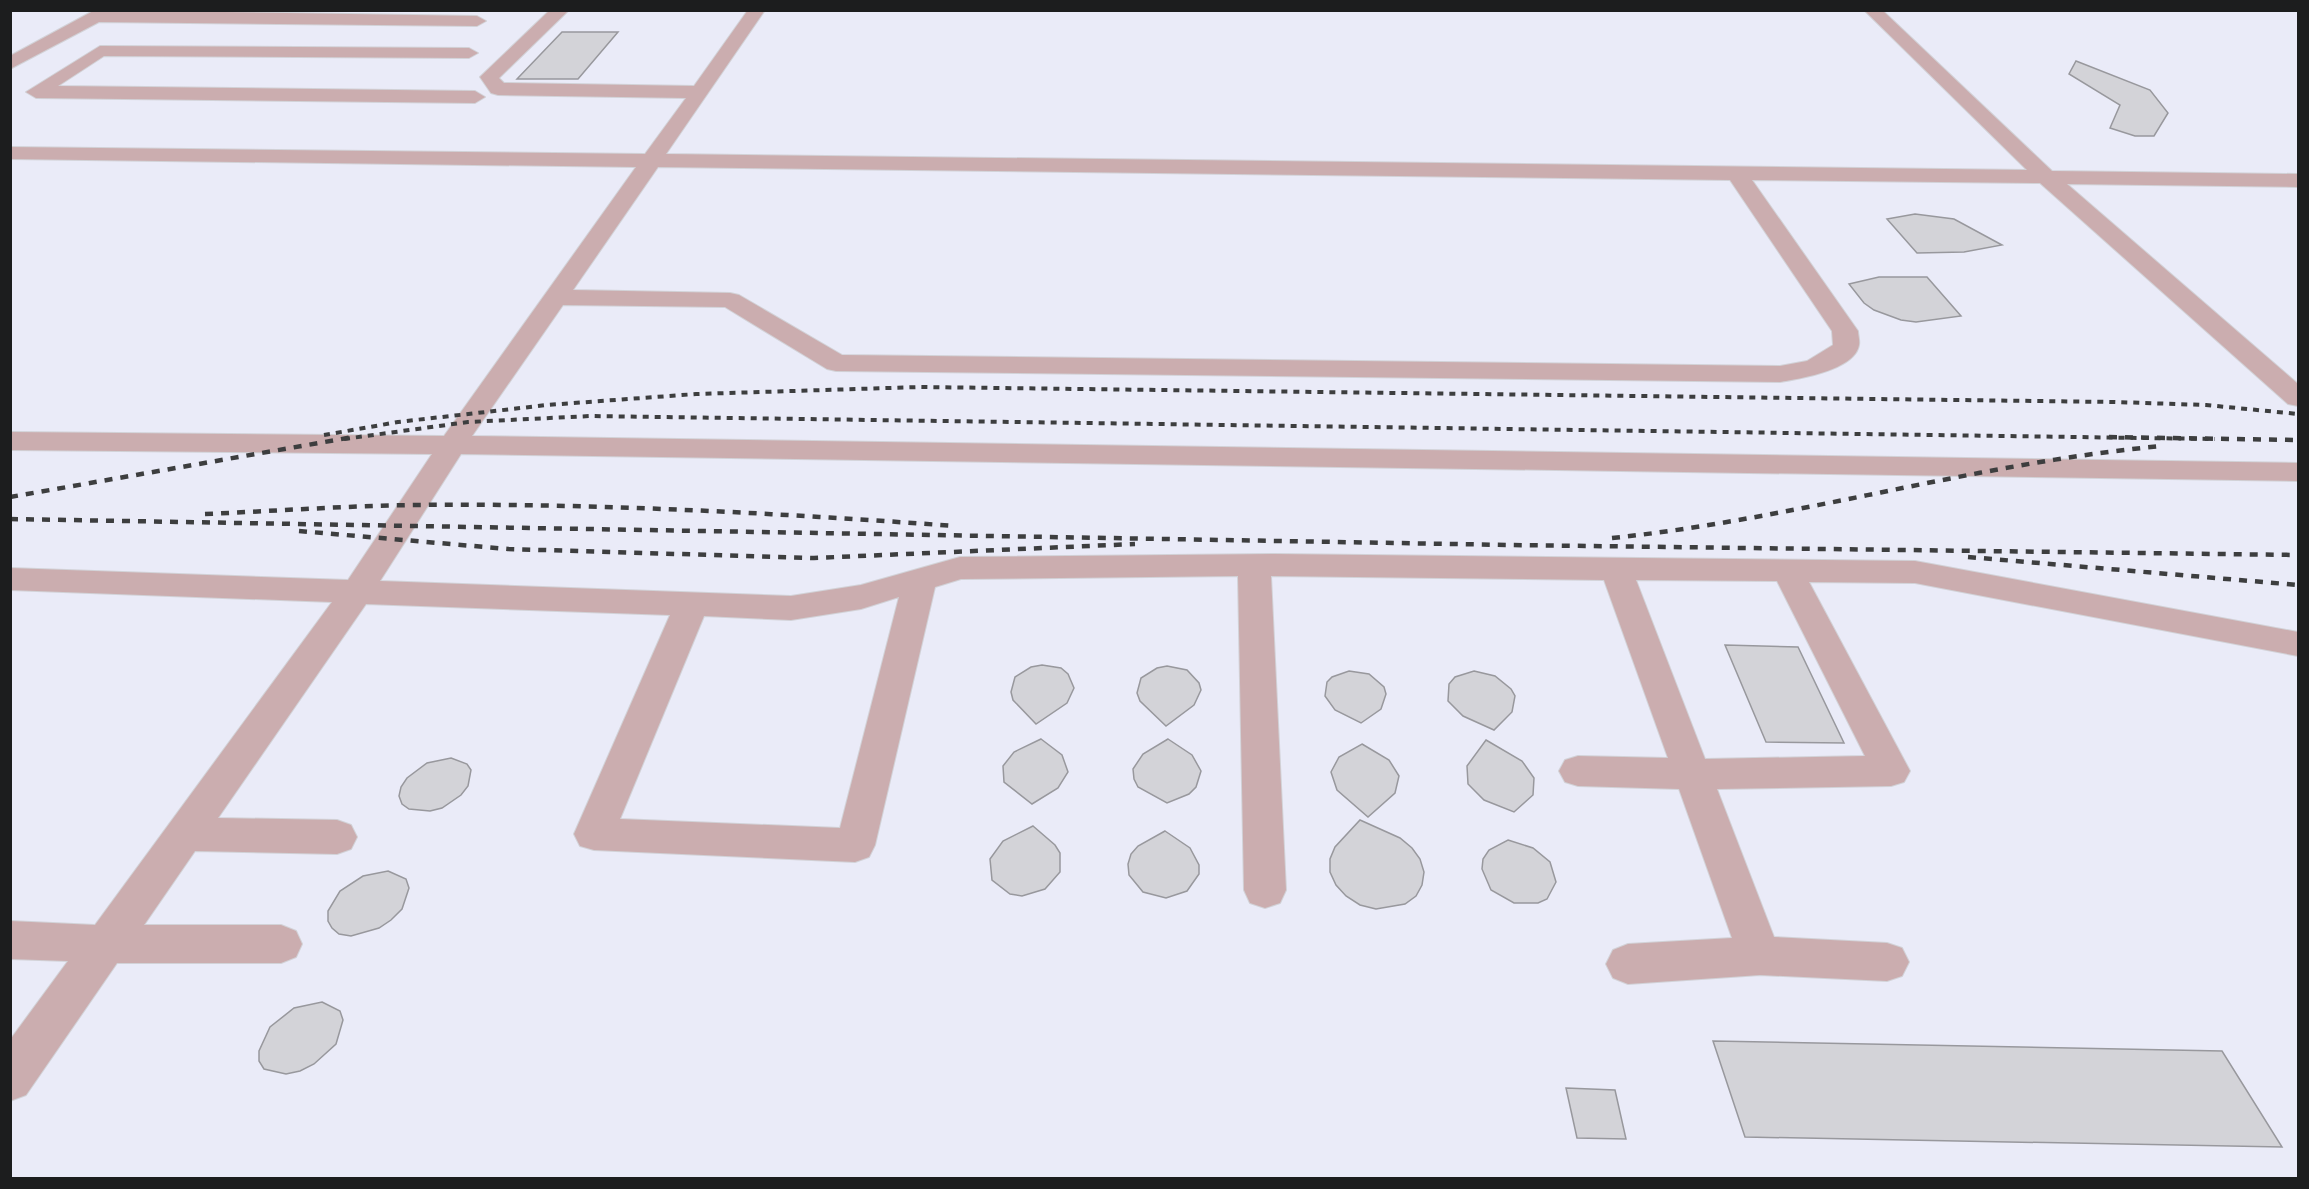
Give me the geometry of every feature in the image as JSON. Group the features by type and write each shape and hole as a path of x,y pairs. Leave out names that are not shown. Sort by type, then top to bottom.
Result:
{"lane":[{"path":"561,10 489,77 498,89 700,92"},
{"path":"10,1079 356,593 452,445 757,10"},
{"path":"1872,10 2048,178 2298,398"},
{"path":"10,64 103,14 477,21"},
{"path":"469,52 100,51 36,92 475,97"},
{"path":"10,153 2298,180"},
{"path":"556,297 730,300 836,363 1780,374 1813,369 1832,361 1846,347 1845,331 1737,174"},
{"path":"10,441 452,445 2298,472"},
{"path":"10,579 791,608 861,597 960,568 1254,565 1915,572 2298,644"},
{"path":"1254,565 1265,890"},
{"path":"1616,569 1760,956"},
{"path":"1578,771 1693,774 1891,771 1787,570"},
{"path":"693,604 594,834 855,844 920,580"},
{"path":"185,834 337,837"},
{"path":"10,940 106,944 281,944"},
{"path":"1628,964 1760,956 1887,962"}],"shaded area":[{"path":"11,11 2298,11 2298,1178 11,1178"}],"building":[{"path":"562,32 618,32 578,79 517,79"},
{"path":"2076,61 2150,90 2168,113 2154,136 2135,136 2110,128 2120,105 2069,74"},
{"path":"1915,214 1954,219 2002,245 1964,252 1917,253 1887,219"},
{"path":"1879,277 1927,277 1961,316 1916,322 1901,320 1874,310 1864,303 1849,284"},
{"path":"1725,645 1798,647 1844,743 1766,742"},
{"path":"1042,665 1061,668 1068,674 1074,688 1067,703 1036,724 1013,700 1011,692 1015,677 1031,667"},
{"path":"1167,666 1187,670 1199,683 1201,690 1194,705 1166,726 1140,701 1137,693 1141,678 1157,668"},
{"path":"1349,671 1369,674 1384,687 1386,694 1381,709 1361,723 1335,710 1325,696 1327,682 1332,677"},
{"path":"1474,671 1495,676 1511,689 1515,696 1512,712 1494,730 1463,716 1448,701 1449,684 1455,677"},
{"path":"1041,739 1062,755 1068,772 1058,788 1032,804 1004,782 1003,766 1014,752"},
{"path":"1168,739 1192,755 1201,771 1196,787 1189,794 1167,803 1138,787 1133,769 1143,754"},
{"path":"1486,740 1522,761 1534,778 1533,795 1514,812 1484,800 1468,784 1467,766"},
{"path":"1362,744 1389,760 1399,776 1395,793 1368,817 1337,790 1331,772 1339,757"},
{"path":"451,758 467,764 471,770 468,786 461,795 442,808 430,811 409,809 402,804 399,796 401,787 407,778 427,763"},
{"path":"1360,820 1400,838 1420,859 1424,872 1422,885 1416,896 1405,904 1376,909 1360,905 1346,896 1336,885 1330,872 1330,859 1335,847"},
{"path":"1033,826 1055,845 1060,853 1060,872 1045,889 1022,896 1010,894 992,880 990,859 1003,841"},
{"path":"1165,831 1190,848 1199,865 1199,874 1187,891 1166,898 1143,892 1129,875 1128,864 1131,854 1138,846"},
{"path":"1508,840 1533,848 1550,862 1556,882 1547,899 1538,903 1514,903 1491,890 1482,869 1483,859 1489,850"},
{"path":"388,871 406,879 409,888 402,909 379,928 351,936 339,934 332,928 328,921 328,911 340,891 363,876"},
{"path":"322,1002 340,1011 343,1020 336,1044 314,1064 300,1071 286,1074 264,1069 259,1061 259,1051 270,1027 294,1008"},
{"path":"1713,1041 2222,1051 2282,1147 1745,1137"},
{"path":"1566,1088 1615,1090 1626,1139 1577,1138"}],"railway":[{"path":"324,435 398,422 547,405 696,394 921,387 2115,402 2206,405 2298,414"},
{"path":"344,439 468,422 591,416 2215,439"},
{"path":"10,497 353,437"},
{"path":"2109,437 2298,440"},
{"path":"1612,538 1750,518 2024,465 2162,446"},
{"path":"205,514 388,506 617,507 955,526"},
{"path":"10,519 1511,545 2298,555"},
{"path":"299,531 508,549 814,558 1135,544"},
{"path":"1968,557 2298,585"}]}
